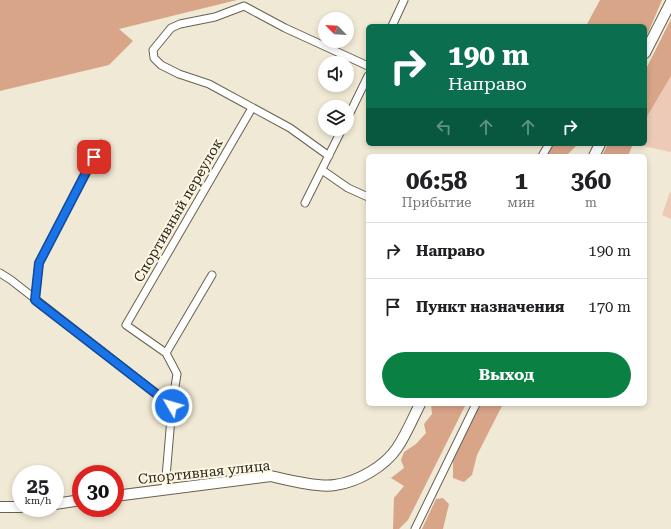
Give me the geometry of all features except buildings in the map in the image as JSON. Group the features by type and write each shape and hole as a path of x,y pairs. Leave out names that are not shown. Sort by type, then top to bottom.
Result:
{"street":[{"path":"393,24 404,0"},
{"path":"647,49 671,2"},
{"path":"329,156 290,128 209,84 179,74 161,65 154,58 154,50 171,28 180,24 215,17 244,6 285,28 366,65"},
{"path":"354,105 366,80"},
{"name":"Спортивный переулок","path":"166,353 126,325 252,108"},
{"path":"305,203 339,136"},
{"path":"35,300 39,263 101,144"},
{"path":"322,170 348,188 366,196"},
{"path":"0,273 172,406"},
{"path":"166,489 172,406 177,374 166,353 212,275"},
{"name":"Спортивная улица","path":"124,495 271,476 293,481 334,486 343,484 382,466 398,448 419,406"},
{"path":"414,529 475,406"},
{"path":"0,507 12,507"}],"shaded area":[{"path":"0,0 237,0 119,29 133,41 109,65 0,91"},
{"path":"600,0 662,0 647,35 647,24 587,24"},
{"path":"671,19 671,76 647,117 647,67"},
{"path":"671,76 670,152 644,146 647,146 647,117"},
{"path":"542,146 576,146 568,154 548,154"},
{"path":"607,146 632,146 629,154 603,154"},
{"path":"670,192 671,193 671,219 662,215"},
{"path":"431,406 465,406 408,520 399,529 393,529 394,498 404,486 391,478 404,468 401,460 404,452 416,444 426,433 424,424 432,414"},
{"path":"477,406 502,406 477,455 472,475 464,482 453,478 453,460"},
{"path":"443,498 449,504 443,529 422,529 436,499"}],"route":[{"path":"94,157 39,263 35,300 172,406"}]}
